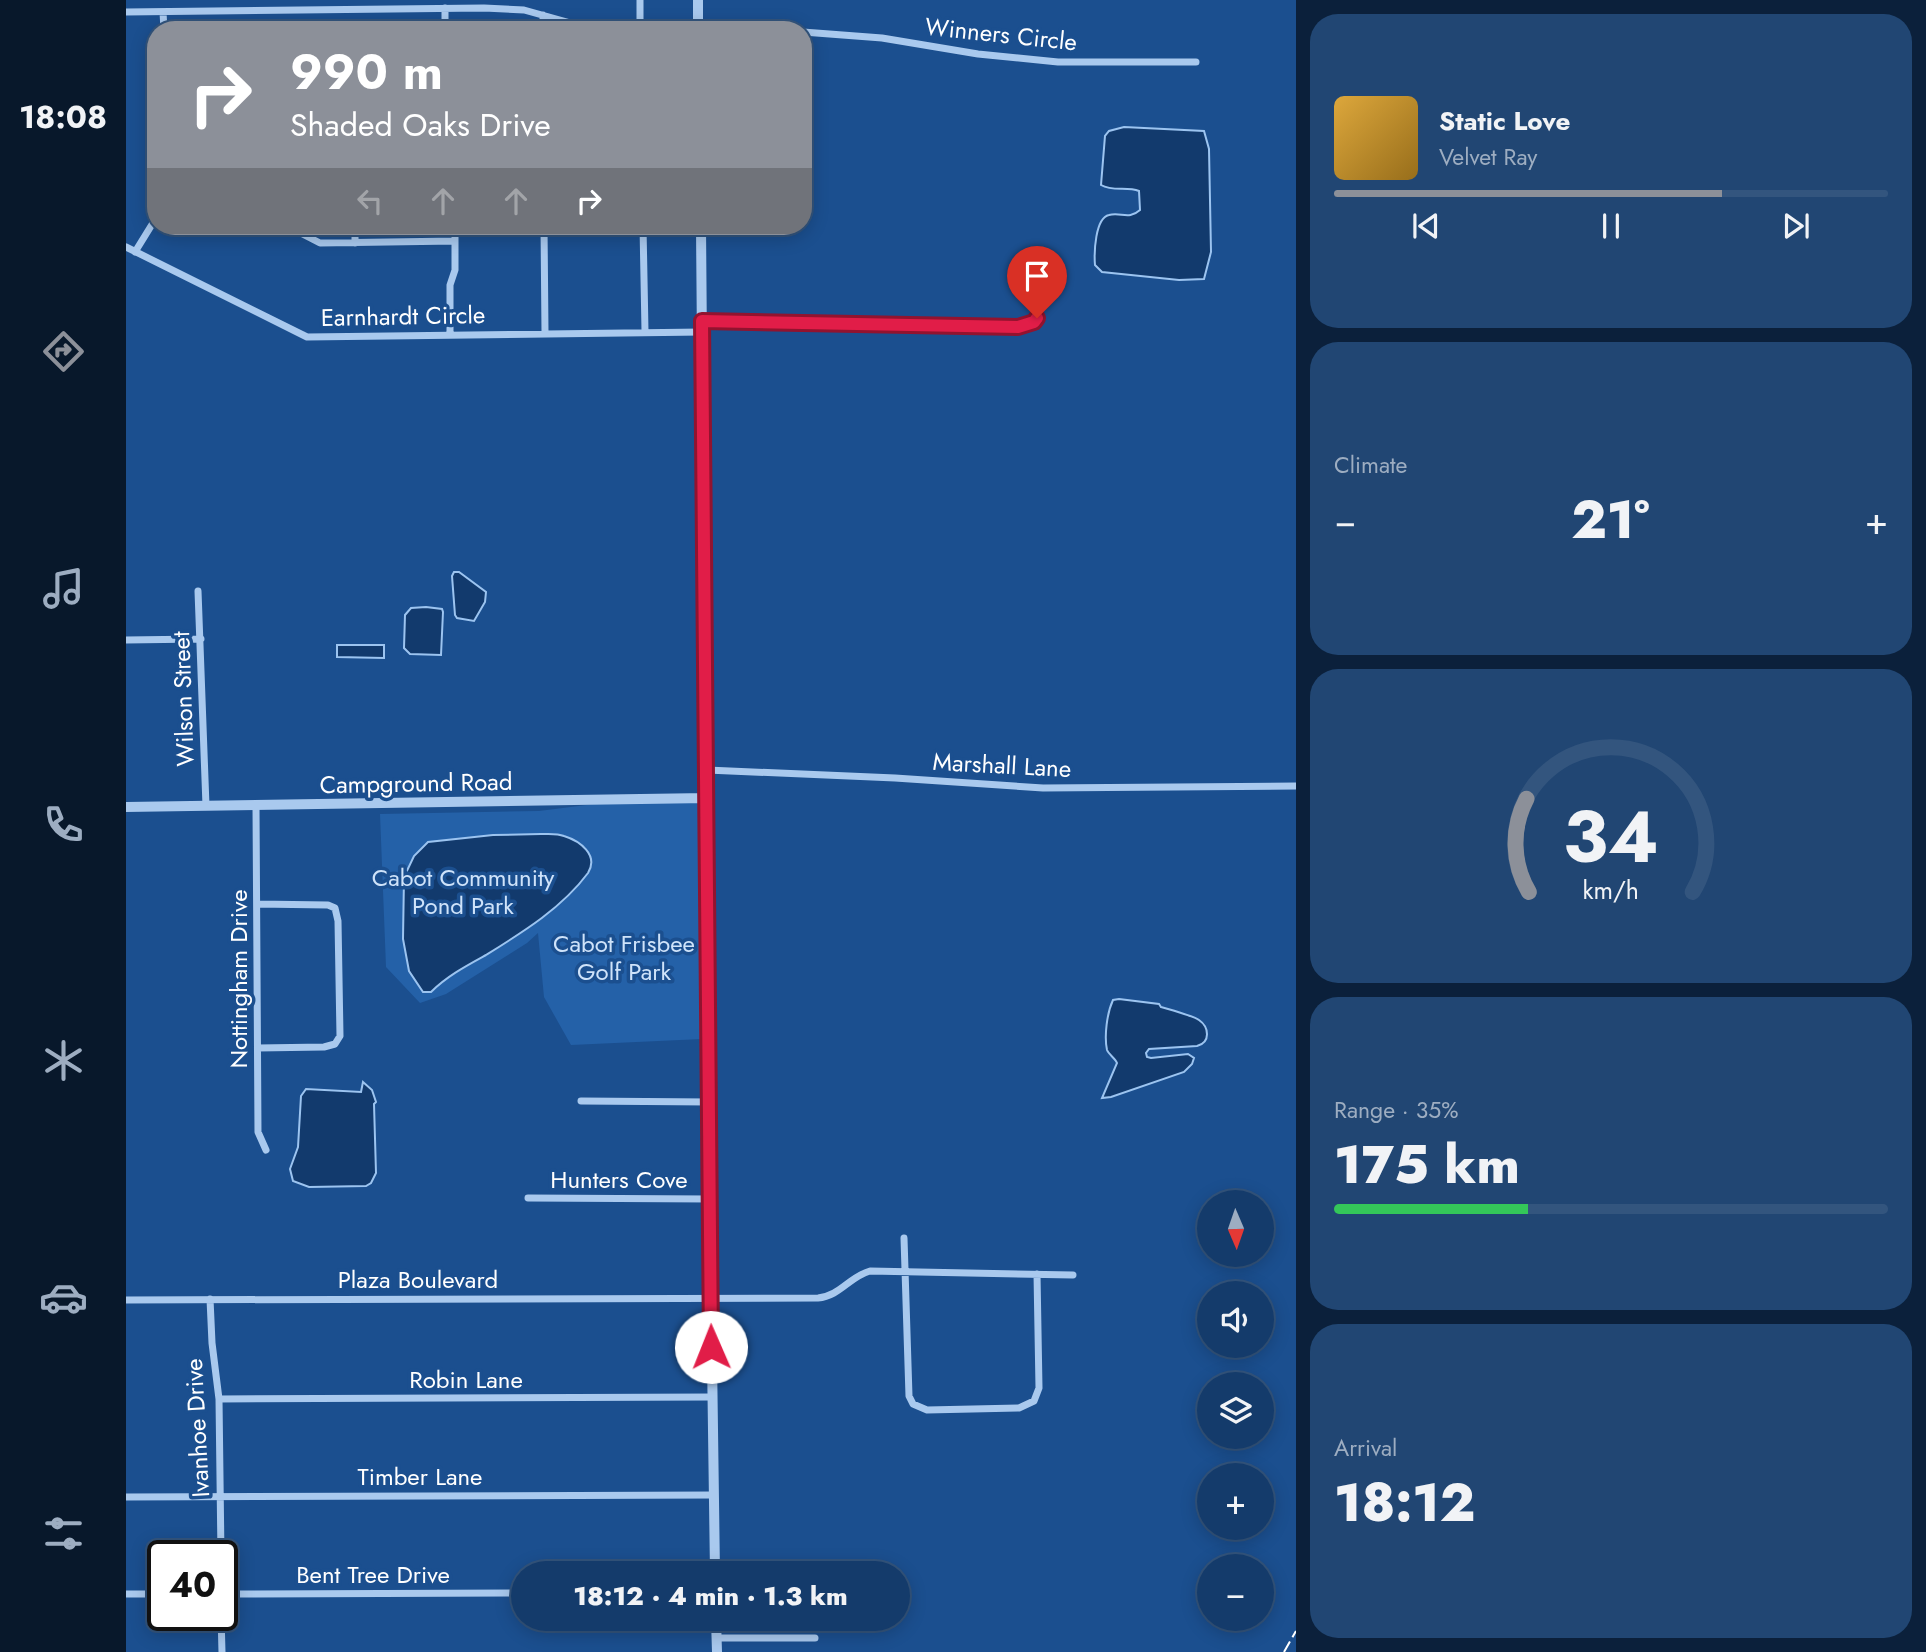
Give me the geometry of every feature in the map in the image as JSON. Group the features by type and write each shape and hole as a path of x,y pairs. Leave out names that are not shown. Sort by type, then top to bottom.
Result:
{"street":[{"path":"330,0 331,10"},
{"path":"640,0 640,21"},
{"path":"698,0 698,21"},
{"path":"445,8 445,21"},
{"path":"126,12 445,8 524,10 564,21"},
{"path":"163,12 164,21"},
{"path":"543,15 543,21"},
{"name":"Winners Circle","path":"812,33 882,38 978,54 1058,62 1196,62"},
{"path":"135,252 147,233"},
{"path":"304,235 320,243 455,241"},
{"path":"355,235 355,243"},
{"path":"450,333 450,285 455,270 455,235"},
{"path":"544,235 545,332"},
{"path":"643,235 645,331"},
{"path":"701,235 715,1561"},
{"name":"Earnhardt Circle","path":"126,247 307,337 645,331 702,327 1018,327 1034,322 1037,318"},
{"name":"Wilson Street","path":"198,590 206,806"},
{"path":"126,640 201,639"},
{"name":"Marshall Lane","path":"707,770 1043,788 1296,786"},
{"name":"Campground Road","path":"126,807 707,798"},
{"name":"Nottingham Drive","path":"256,807 258,1132 265,1150"},
{"path":"257,904 328,905 335,908 338,921 340,1036 335,1044 324,1047 258,1048"},
{"path":"581,1101 709,1102"},
{"name":"Hunters Cove","path":"528,1198 710,1199"},
{"path":"904,1238 909,1396 913,1404 920,1408 1019,1409 1034,1401 1039,1388 1037,1274"},
{"name":"Plaza Boulevard","path":"126,1300 827,1297 835,1294 859,1274 870,1271 1073,1275"},
{"name":"Ivanhoe Drive","path":"210,1299 219,1399 220,1540"},
{"name":"Robin Lane","path":"219,1399 712,1397"},
{"name":"Timber Lane","path":"126,1497 714,1495"},
{"name":"Bent Tree Drive","path":"238,1594 511,1593"},
{"path":"126,1594 147,1594"},
{"path":"221,1631 222,1652"},
{"path":"717,1631 717,1652"},
{"path":"717,1638 815,1638"}],"green space":[{"path":"707,798 702,1039 571,1045 544,997 538,933 527,943 446,994 420,1003 386,967 380,814 539,811 634,799"}],"shaded area":[{"path":"1124,127 1204,131 1209,149 1211,252 1204,279 1179,280 1102,272 1095,265 1096,237 1104,218 1113,214 1132,215 1140,210 1139,191 1101,185 1105,136 1109,131"},
{"path":"454,572 459,572 486,592 485,602 474,621 457,618 455,615"},
{"path":"411,608 442,609 443,612 441,655 410,654 404,648 405,615"},
{"path":"337,645 384,645 384,658 337,657"},
{"path":"552,834 570,838 582,845 589,855 591,866 578,886 541,918 450,976 431,992 423,992 409,971 403,939 404,877 414,856 428,842 493,835"},
{"path":"1113,1000 1159,1004 1197,1019 1205,1026 1207,1034 1205,1041 1197,1046 1149,1049 1146,1053 1147,1057 1151,1058 1188,1054 1194,1058 1184,1072 1102,1098 1117,1063 1107,1050 1106,1031"},
{"path":"363,1082 372,1090 376,1102 376,1173 371,1183 366,1186 309,1187 293,1181 290,1169 298,1147 301,1096 306,1089 361,1092"}],"railway":[{"path":"1284,1652 1296,1631"}],"route":[{"path":"711,1347 702,321 1018,327 1034,322 1037,318"}],"park label":[{"name":"Cabot Community Pond Park","path":"463,891"},
{"name":"Cabot Frisbee Golf Park","path":"624,957"}]}
